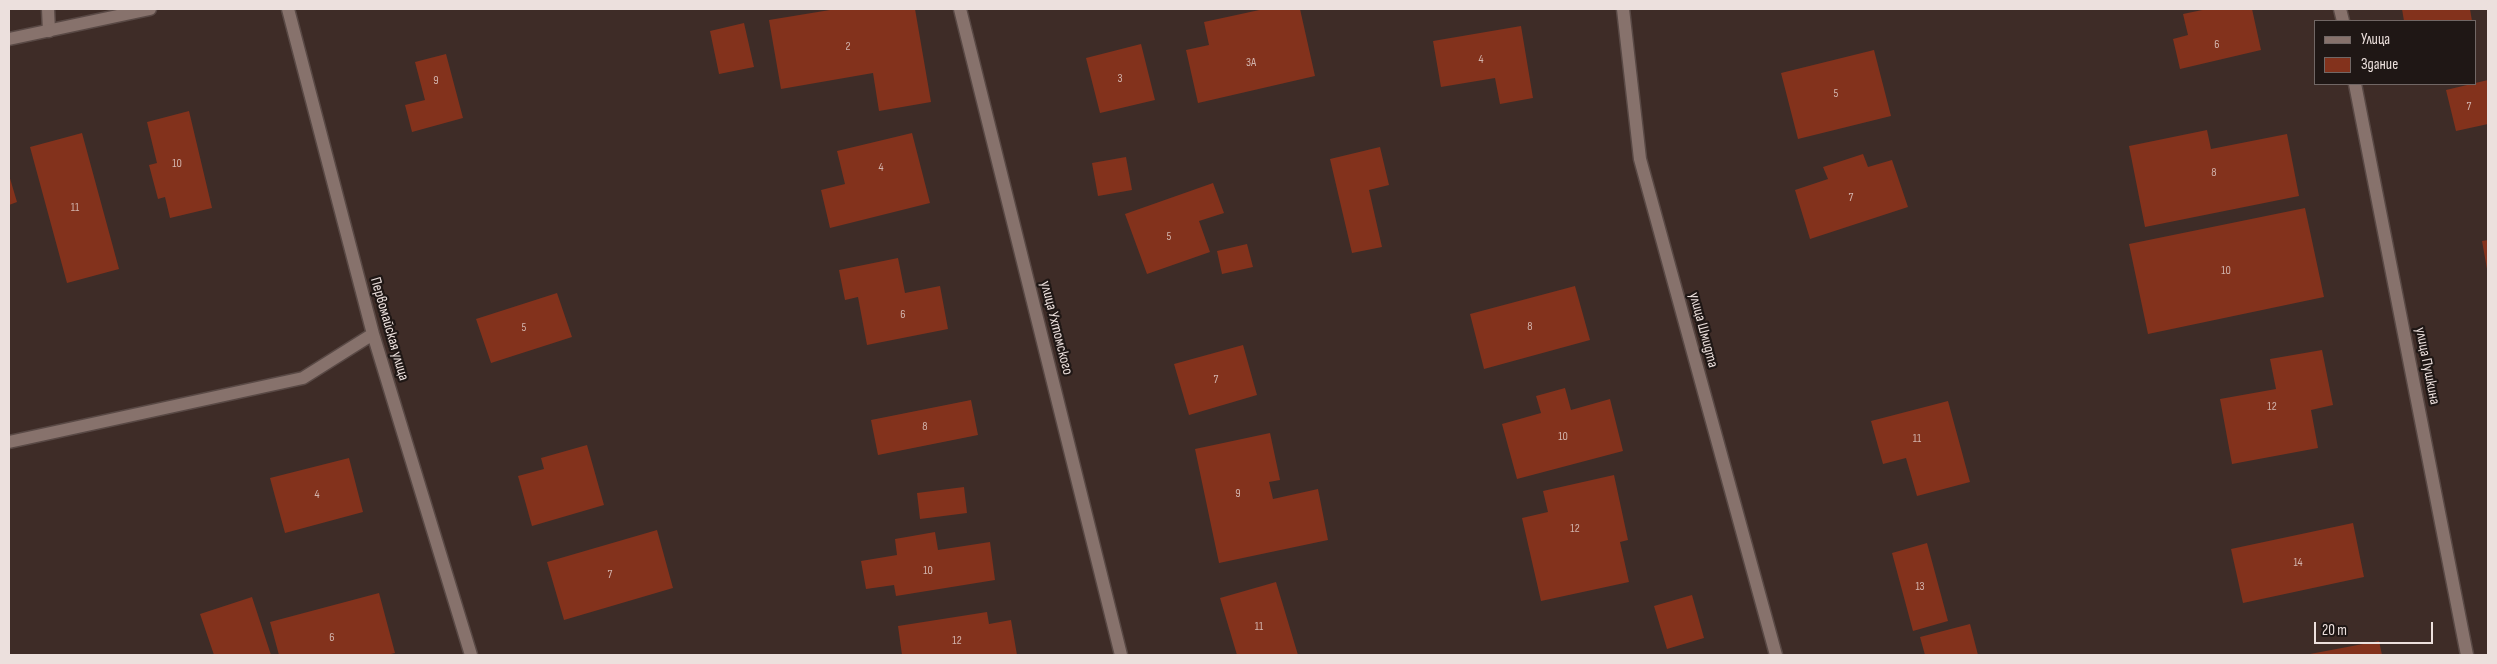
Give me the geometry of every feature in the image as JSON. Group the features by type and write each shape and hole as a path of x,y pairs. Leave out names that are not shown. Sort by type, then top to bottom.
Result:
{"street":[{"path":"48,9 49,31"},
{"path":"9,40 150,9"},
{"name":"Первомайская улица","path":"288,9 373,334 471,655"},
{"name":"улица Ухтомского","path":"960,9 1121,655"},
{"name":"улица Шмидта","path":"1623,9 1640,159 1776,655"},
{"name":"улица Пушкина","path":"2355,85 2467,655"},
{"path":"9,442 303,378 373,334"}],"building":[{"path":"836,9 915,9 931,102 879,111 873,73 781,89 769,20"},
{"path":"1264,9 1300,9 1315,76 1198,103 1186,50 1209,45 1204,22"},
{"path":"2207,9 2252,9 2261,50 2180,69 2173,39 2188,35 2183,14"},
{"path":"2402,9 2470,9 2472,20 2404,20"},
{"path":"744,23 754,67 719,74 710,31"},
{"path":"1521,26 1533,98 1500,104 1495,78 1441,87 1433,41"},
{"path":"1141,44 1155,100 1100,113 1086,58"},
{"path":"1874,50 1891,116 1798,139 1781,73"},
{"path":"446,54 463,118 412,132 405,105 425,100 415,62"},
{"path":"2488,80 2488,124 2456,131 2446,90 2467,85 2477,85 2477,83"},
{"path":"189,111 212,208 170,218 165,197 158,199 149,165 157,163 147,122"},
{"path":"2207,130 2211,149 2287,134 2299,196 2145,227 2129,146"},
{"path":"82,133 119,269 67,283 30,147"},
{"path":"912,133 930,203 830,228 821,190 845,184 837,151"},
{"path":"1380,147 1389,185 1369,190 1382,247 1352,253 1330,159"},
{"path":"1863,154 1868,167 1892,160 1908,207 1810,239 1795,190 1828,179 1823,167"},
{"path":"1126,157 1132,190 1098,196 1092,163"},
{"path":"9,175 17,202 9,205"},
{"path":"1213,183 1224,213 1199,221 1210,252 1147,274 1125,214"},
{"path":"2305,208 2324,297 2148,334 2129,244"},
{"path":"2488,240 2488,269 2487,269 2482,241"},
{"path":"1247,244 1253,267 1222,274 1217,251"},
{"path":"898,258 905,293 940,286 948,329 867,345 858,297 845,300 839,270"},
{"path":"1575,286 1590,340 1484,369 1470,314"},
{"path":"557,293 572,337 491,363 476,319"},
{"path":"1243,345 1257,395 1189,415 1174,364"},
{"path":"2322,350 2333,405 2311,410 2318,448 2232,464 2220,399 2276,389 2270,359"},
{"path":"1565,388 1571,410 1610,399 1623,451 1517,479 1502,424 1541,413 1536,396"},
{"path":"971,400 978,435 878,455 871,420"},
{"path":"1948,401 1970,482 1917,496 1906,458 1883,464 1871,421"},
{"path":"1270,433 1280,480 1269,482 1273,499 1318,489 1328,540 1219,563 1195,449"},
{"path":"587,445 604,505 532,526 518,476 544,469 541,458"},
{"path":"349,458 363,512 285,533 270,478"},
{"path":"1614,475 1628,540 1620,542 1629,582 1541,601 1522,518 1548,512 1543,491"},
{"path":"964,487 967,513 920,519 917,493"},
{"path":"2353,523 2364,577 2243,603 2231,549"},
{"path":"657,530 673,588 564,620 547,562"},
{"path":"935,532 938,550 990,542 995,580 896,596 894,585 866,589 861,561 897,555 895,539"},
{"path":"1927,543 1948,621 1913,631 1892,553"},
{"path":"1276,582 1298,655 1237,655 1220,598"},
{"path":"379,593 395,653 387,655 279,655 270,622"},
{"path":"1692,595 1704,638 1667,649 1654,606"},
{"path":"252,597 271,655 214,655 200,614"},
{"path":"987,612 989,624 1011,620 1017,655 902,655 898,626"},
{"path":"1970,624 1978,655 1925,655 1920,637"},
{"path":"2379,641 2382,655 2310,655 2310,654"}]}
